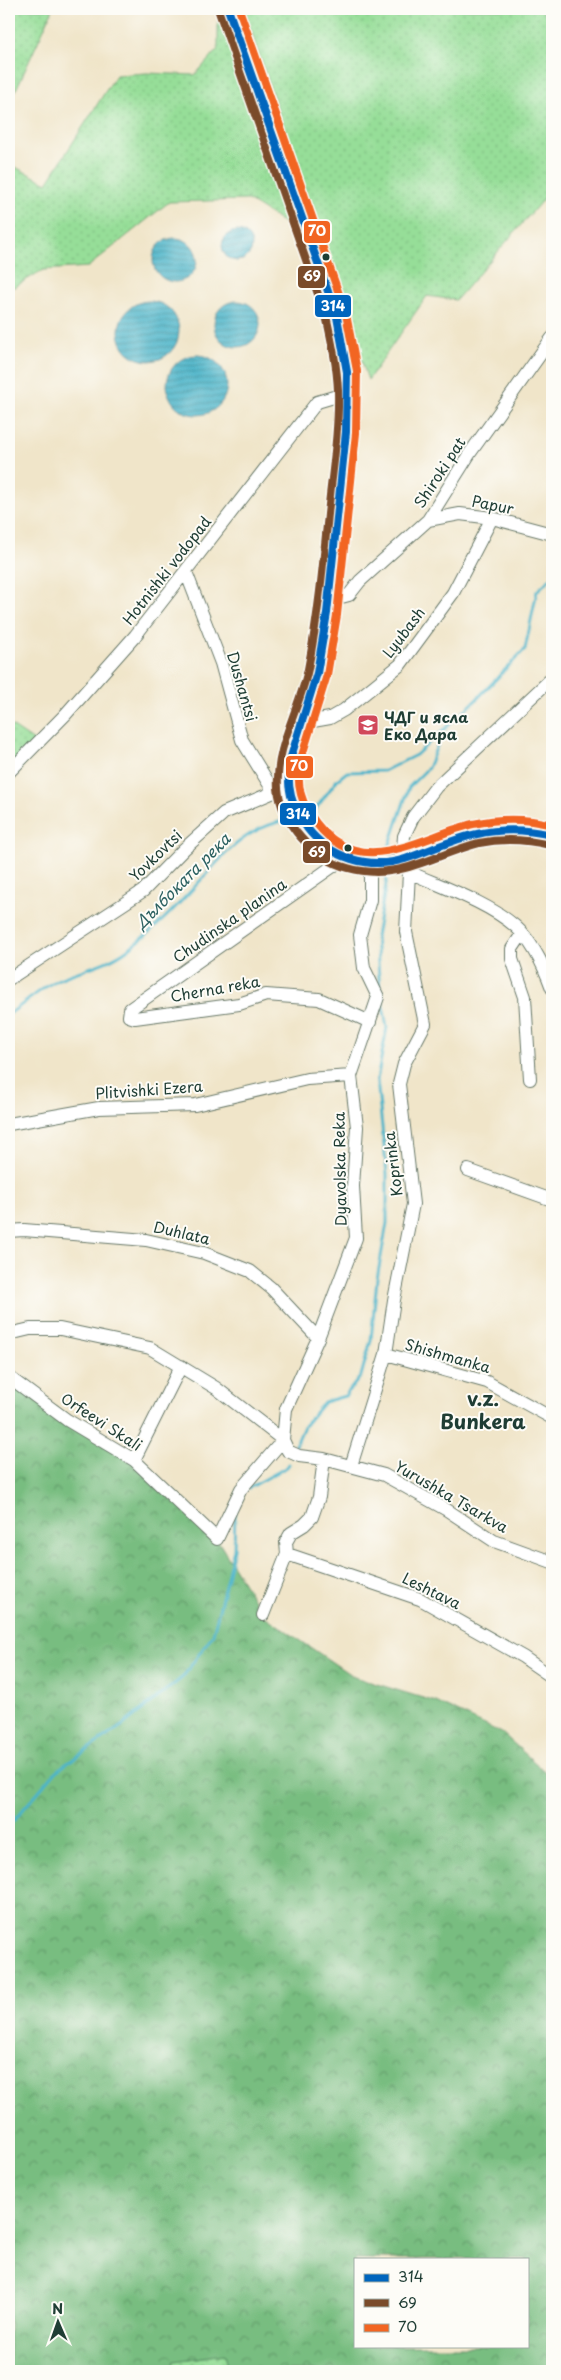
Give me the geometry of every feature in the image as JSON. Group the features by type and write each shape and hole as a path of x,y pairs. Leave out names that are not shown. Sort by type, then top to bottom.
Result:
{"street":[{"path":"228,9 337,317 345,352 347,426 330,600 317,676 291,764 288,789 297,811 318,842 332,853 370,862 402,860 455,840 487,831 514,828 552,835"},
{"name":"Shiroki pat","path":"330,600 349,595 360,581 428,520 470,453 552,338"},
{"name":"Hotnishki vodopad","path":"9,772 65,715 122,650 186,572 317,402 347,393"},
{"name":"Papur","path":"428,520 460,514 492,518 552,534"},
{"name":"Lyubash","path":"302,724 330,718 344,710 400,665 453,593 492,518"},
{"name":"Dushantsi","path":"186,572 220,663 242,740 274,792"},
{"path":"552,678 436,787 412,817 404,836 402,860 409,872 489,909 508,921 522,934 541,962 552,988"},
{"path":"274,792 288,789"},
{"name":"Yovkovtsi","path":"9,979 143,891 184,849 224,813 274,792"},
{"name":"Chudinska planina","path":"130,1009 346,857"},
{"name":"Dyavolska Reka","path":"283,1440 286,1409 318,1338 356,1238 352,1186 357,1127 351,1076 378,997 364,968 360,935 370,900 370,862"},
{"name":"Koprinka","path":"350,1466 386,1354 394,1300 413,1204 399,1084 404,1064 425,1024 406,932 409,872"},
{"path":"522,934 512,949 512,959 525,997 530,1079"},
{"name":"Cherna reka","path":"130,1009 129,1016 135,1018 239,1004 266,994 319,999 370,1022"},
{"name":"Plitvishki Ezera","path":"9,1124 99,1108 195,1105 307,1078 351,1076"},
{"path":"468,1170 552,1200"},
{"name":"Duhlata","path":"9,1231 24,1230 146,1240 204,1253 250,1271 271,1288 318,1338"},
{"path":"9,1334 30,1329 60,1330 150,1348 216,1388 283,1440"},
{"name":"Shishmanka","path":"386,1354 487,1382 552,1418"},
{"path":"134,1460 181,1366"},
{"name":"Orfeevi Skali","path":"9,1377 67,1420 134,1460 217,1539 242,1489 283,1440"},
{"name":"Yurushka Tsarkva","path":"283,1440 288,1451 299,1456 324,1459 384,1474 447,1510 494,1541 552,1562"},
{"path":"263,1615 287,1554 286,1542 291,1533 304,1525 312,1517 319,1497 324,1459"},
{"name":"Leshtava","path":"287,1554 420,1599 523,1657 552,1677"}],"green space":[{"path":"9,9 53,9 9,105"},
{"path":"244,9 541,9 552,22 552,189 456,300 427,296 368,380"},
{"path":"218,21 225,22 294,224 289,226 248,200 169,202 88,267 43,270 9,290 9,164 47,183 116,75 147,73 195,75 218,49"},
{"path":"9,724 37,743 9,772"},
{"path":"9,1377 134,1460 217,1539 263,1615 354,1677 436,1702 502,1733 552,1778 552,2371 229,2371 225,2354 174,2361 172,2371 9,2371"},
{"path":"225,2354 229,2371 172,2371 174,2361"}],"water":[{"path":"237,231 247,236 252,246 247,256 237,261 227,256 222,246 227,236"},
{"path":"175,238 187,242 193,248 197,260 193,272 187,278 175,282 163,278 157,272 153,260 157,248 163,242"},
{"path":"143,301 155,301 166,306 174,314 179,325 177,343 166,356 155,361 143,361 132,356 124,348 119,337 119,325 124,314 132,306"},
{"path":"237,301 250,305 256,311 260,324 256,337 250,343 237,347 224,343 218,337 214,324 218,311 224,305"},
{"path":"191,355 203,355 214,360 222,368 227,379 225,397 214,410 203,415 191,415 180,410 172,402 167,391 167,379 172,368 180,360"}],"waterway":[{"path":"305,818 309,818 337,780 347,772 384,771 416,755 474,702 525,649 537,591 552,577"},
{"path":"388,859 388,850 409,787 428,768 444,729"},
{"name":"Дълбоката река","path":"9,1014 53,982 112,959 138,942 166,917 231,849 253,832 266,826 296,819"},
{"path":"380,990 376,936 386,884 387,865"},
{"path":"294,1449 304,1426 324,1402 345,1396 361,1376 371,1340 377,1279 387,1223 387,1174 377,1080 387,1027 382,1001"},
{"path":"249,1488 287,1467 289,1464"},
{"path":"9,1826 56,1771 123,1725 183,1677 213,1634 234,1549 235,1513"}],"transit line":[{"name":"314","path":"228,9 337,317 347,372 346,432 327,613 317,673 290,760 289,788 297,812 307,828 327,847 351,859 364,862 378,863 405,859 468,836 487,832 514,830 552,835"},
{"name":"70","path":"239,9 346,314 357,371 356,433 337,615 327,675 300,762 299,787 303,801 316,823 333,840 352,849 371,852 411,845 453,830 483,822 523,820 552,825"},
{"name":"69","path":"219,12 327,320 337,382 336,437 315,631 308,669 284,743 278,773 280,801 285,814 301,838 323,857 348,868 366,871 383,872 399,869 488,841 532,841 550,845"}],"place":[{"name":"ЧДГ и ясла Еко Дара","path":"368,725"}],"district":[{"name":"v.z. Bunkera","path":"483,1410"}]}
